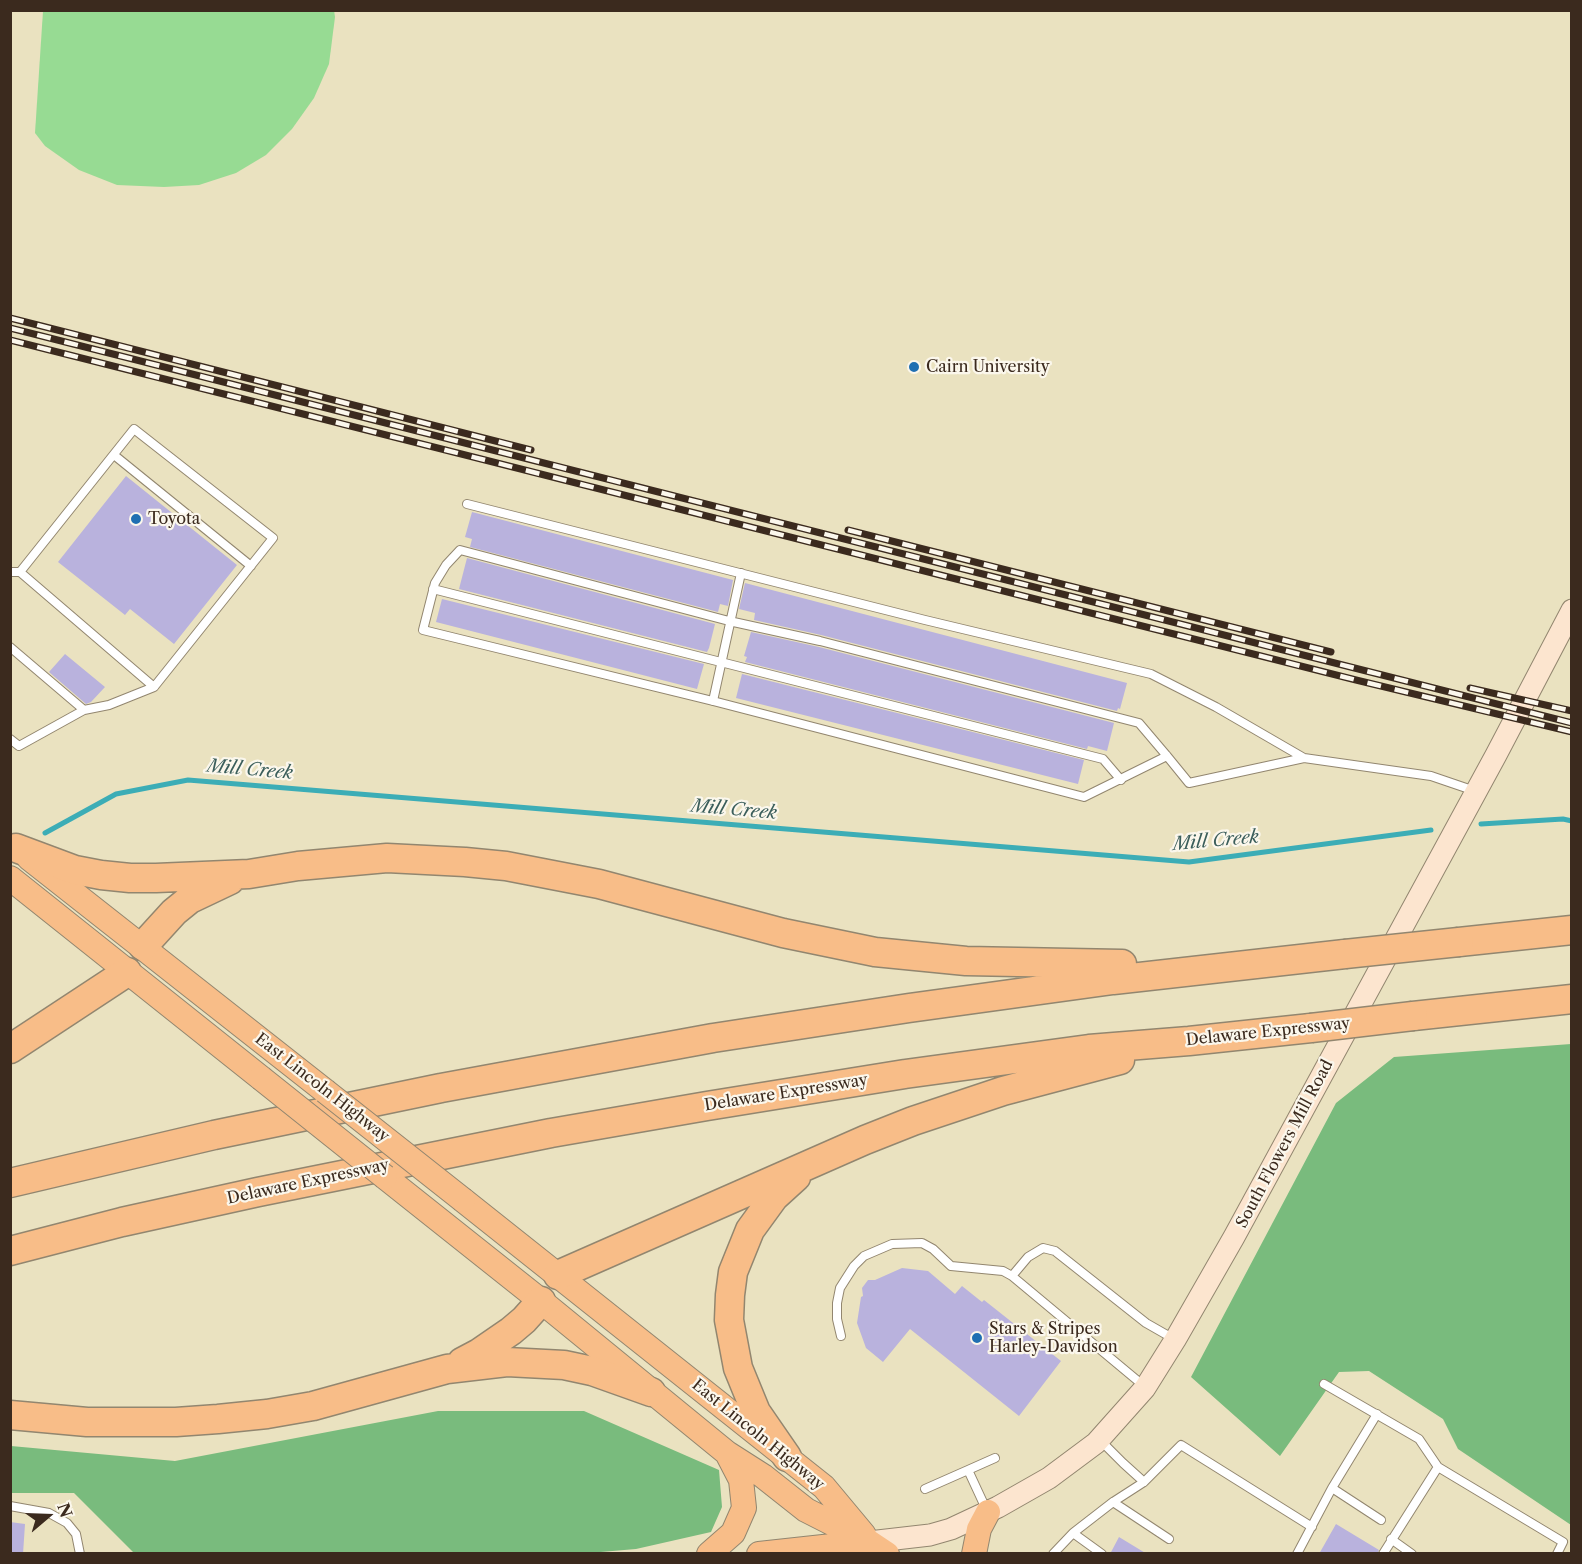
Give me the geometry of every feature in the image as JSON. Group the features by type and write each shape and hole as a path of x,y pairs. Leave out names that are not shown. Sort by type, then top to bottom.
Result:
{"highway":[{"path":"13,846 57,864 101,875 156,879 249,874 298,866 387,858 465,862 599,884 829,944 918,958 1017,963 1247,964"},
{"path":"143,946 174,912 190,899 249,874"},
{"path":"10,1183 214,1135 441,1088 713,1038 954,1001 1113,980 1572,930"},
{"path":"10,1048 127,972"},
{"name":"Delaware Expressway","path":"10,1251 122,1222 258,1192 584,1127 706,1106 928,1071 1089,1049 1189,1041 1572,999"},
{"path":"558,1275 865,1140 958,1105 1189,1041"},
{"path":"788,1457 756,1412 738,1368 729,1320 730,1295 733,1272 750,1230 774,1197 815,1162"},
{"path":"447,1369 497,1342 524,1320 541,1300"},
{"path":"10,1415 98,1422 176,1422 218,1419 313,1406 447,1369 507,1362 564,1365 600,1373 651,1392"}],"main road":[{"name":"South Flowers Mill Road","path":"878,1548 951,1529 988,1512 1049,1478 1074,1461 1099,1439 1145,1388 1240,1227 1572,610"},
{"name":"East Lincoln Highway","path":"13,846 143,946 788,1457 824,1487 878,1548"},
{"name":"East Lincoln Highway","path":"10,878 541,1300 727,1453 763,1476 806,1510 878,1548"},
{"path":"127,972 143,946"},
{"path":"541,1300 558,1275"},
{"path":"709,1554 733,1533 744,1508 741,1480 727,1453"},
{"path":"974,1554 979,1529 988,1512"},
{"path":"759,1554 878,1548"}],"lane":[{"path":"10,739 19,746 84,710 109,705 154,687 273,538 134,429 20,572"},
{"path":"114,455 251,566"},
{"path":"467,504 1151,674 1304,758"},
{"path":"1167,756 1084,797 713,701 423,630 433,590 446,565 459,550 729,621 820,641 1139,723 1190,783 1304,758 1431,776 1476,792"},
{"path":"10,572 20,572 154,687"},
{"path":"713,701 741,573"},
{"path":"433,590 1103,759 1121,780"},
{"path":"10,647 84,710"},
{"path":"841,1336 837,1319 837,1303 840,1288 846,1276 864,1256 892,1244 922,1243 933,1249 951,1266 1003,1271 1012,1276 1145,1388"},
{"path":"1012,1276 1028,1257 1043,1248 1055,1251 1146,1323 1175,1340"},
{"path":"1324,1384 1419,1439 1438,1467 1563,1542 1557,1554"},
{"path":"1297,1554 1332,1488 1377,1414"},
{"path":"1099,1439 1144,1482"},
{"path":"1053,1554 1073,1533 1113,1502 1144,1482 1181,1445 1312,1527"},
{"path":"925,1489 995,1458"},
{"path":"1383,1554 1390,1539 1418,1501 1438,1467"},
{"path":"968,1470 988,1512"},
{"path":"1332,1488 1381,1520"},
{"path":"1113,1502 1169,1539"},
{"path":"10,1506 49,1513 67,1523 76,1534 80,1554"},
{"path":"1073,1533 1102,1554"},
{"path":"1390,1539 1412,1554"}],"green space":[{"path":"334,10 335,17 329,64 314,98 292,129 266,155 236,173 199,185 164,187 117,185 79,170 45,146 35,133 43,11"},
{"path":"1571,1044 1571,1525 1458,1449 1443,1419 1369,1371 1339,1372 1280,1456 1191,1377 1336,1103 1394,1057"},
{"path":"438,1411 584,1411 719,1470 722,1507 711,1532 636,1549 589,1553 135,1554 74,1493 11,1493 11,1446 175,1461"}],"building":[{"name":"Toyota","path":"126,476 237,565 174,644 130,609 125,615 58,562"},
{"path":"472,512 733,580 728,606 720,604 718,612 470,547 472,539 465,537"},
{"path":"467,558 715,624 709,648 707,652 459,589"},
{"path":"745,583 1127,683 1120,709 1118,708 1117,711 754,620 755,613 739,609"},
{"path":"442,599 704,664 697,689 436,622"},
{"path":"751,632 819,647 1114,723 1107,751 1088,746 1087,749 745,662 747,657 744,656"},
{"path":"65,654 105,687 91,702 86,704 49,672"},
{"path":"742,674 1084,760 1078,784 736,698"},
{"name":"Stars & Stripes Harley-Davidson","path":"902,1268 928,1271 955,1294 962,1286 982,1302 984,1300 1061,1361 1019,1416 910,1329 883,1362 866,1348 857,1323 863,1296 862,1288 868,1280 875,1280"},
{"path":"10,1522 25,1524 23,1554 10,1554"},
{"path":"1336,1524 1379,1550 1377,1554 1319,1554"},
{"path":"1119,1537 1147,1554 1110,1554"}],"waterway":[{"name":"Mill Creek","path":"45,833 116,794 188,780 1189,862 1431,830"},
{"name":"Mill Creek","path":"1481,824 1563,819 1572,821"}],"railway":[{"path":"10,318 531,450"},
{"path":"10,328 1572,723"},
{"path":"10,340 1356,680 1572,732"},
{"path":"848,530 1331,652"},
{"path":"1470,688 1572,711"}],"place":[{"name":"Cairn University","path":"914,367"},
{"name":"Toyota","path":"136,519"},
{"name":"Stars & Stripes Harley-Davidson","path":"977,1338"}]}
